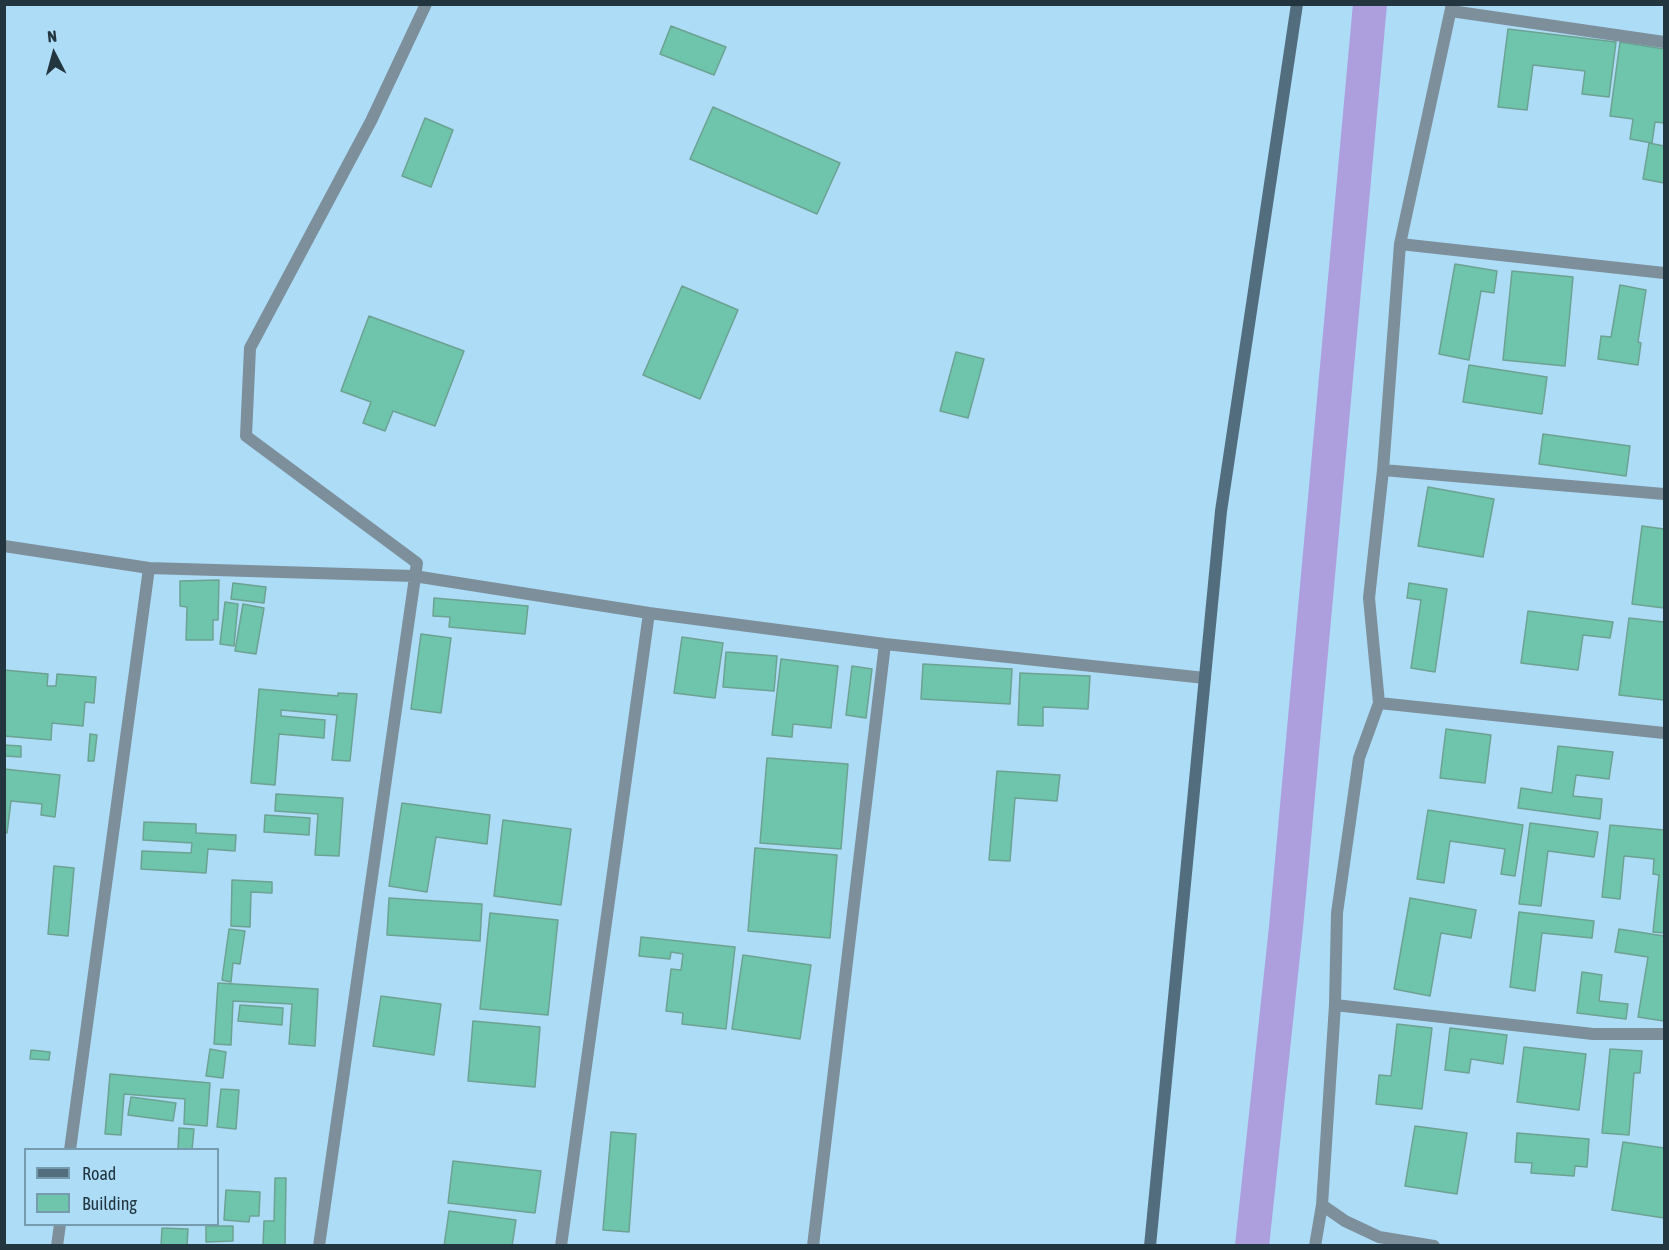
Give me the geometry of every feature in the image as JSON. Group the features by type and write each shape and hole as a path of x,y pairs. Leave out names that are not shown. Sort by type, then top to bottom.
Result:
{"street":[{"path":"319,1245 417,563 246,436 250,348 371,121 426,4"},
{"path":"1150,1245 1221,511 1297,4"},
{"path":"1315,1245 1322,1204 1335,1005 1336,913 1359,758 1379,703 1369,598 1383,470 1400,244 1452,8 1665,42"},
{"path":"1400,244 1665,273"},
{"path":"1383,470 1665,494"},
{"path":"4,546 149,568 414,576 649,612 885,644 1205,678"},
{"path":"70,1148 149,568"},
{"path":"561,1245 649,612"},
{"path":"813,1245 885,644"},
{"path":"1379,703 1665,733"},
{"path":"1335,1005 1593,1034 1665,1034"},
{"path":"1322,1204 1346,1221 1379,1238 1434,1245"},
{"path":"57,1245 60,1226"}],"building":[{"path":"671,26 726,47 714,75 660,54"},
{"path":"1508,29 1616,42 1609,97 1582,94 1585,71 1533,65 1527,110 1498,107"},
{"path":"1620,42 1664,49 1664,123 1655,122 1652,143 1630,139 1633,119 1610,116"},
{"path":"713,107 840,163 817,214 690,159"},
{"path":"425,118 453,130 431,187 402,176"},
{"path":"1649,143 1664,146 1664,183 1643,179"},
{"path":"1455,264 1497,271 1494,293 1481,291 1469,360 1439,354"},
{"path":"1512,271 1573,277 1565,366 1503,360"},
{"path":"1620,285 1646,290 1638,342 1641,343 1638,365 1598,359 1601,336 1611,337"},
{"path":"682,286 738,310 700,399 643,375"},
{"path":"369,316 464,351 435,426 393,411 385,431 363,423 371,402 341,391"},
{"path":"956,352 984,359 968,418 940,411"},
{"path":"1469,365 1547,377 1542,414 1463,402"},
{"path":"1543,434 1630,446 1626,476 1539,464"},
{"path":"1428,487 1494,499 1483,557 1418,546"},
{"path":"1642,526 1664,529 1664,608 1632,604"},
{"path":"219,580 218,620 213,620 213,640 186,640 187,607 180,606 180,581"},
{"path":"233,583 266,587 264,603 231,599"},
{"path":"1409,583 1447,589 1435,672 1411,668 1421,600 1407,598"},
{"path":"434,598 528,606 525,634 449,627 450,617 433,616"},
{"path":"225,602 238,604 234,646 220,644"},
{"path":"243,604 264,608 256,654 235,651"},
{"path":"1528,611 1613,622 1610,638 1583,635 1578,670 1521,663"},
{"path":"1629,618 1664,622 1664,700 1619,695"},
{"path":"421,634 451,638 441,713 411,709"},
{"path":"682,637 723,643 715,698 674,693"},
{"path":"726,652 777,656 774,691 723,687"},
{"path":"781,659 838,666 831,728 793,724 792,737 772,735"},
{"path":"923,664 1012,669 1010,704 921,699"},
{"path":"852,666 872,669 866,718 846,715"},
{"path":"4,670 48,674 47,686 56,686 57,674 96,677 94,703 85,702 83,726 52,723 51,740 4,736"},
{"path":"1020,673 1090,676 1088,709 1043,707 1043,726 1018,725"},
{"path":"259,689 338,696 338,693 357,694 350,761 332,760 337,715 281,710 281,716 325,720 324,738 279,734 275,785 251,783"},
{"path":"1446,729 1491,735 1485,783 1440,778"},
{"path":"90,734 97,735 94,761 88,761"},
{"path":"4,745 21,746 21,757 4,756"},
{"path":"1558,746 1613,752 1609,779 1576,775 1573,796 1602,799 1600,819 1518,808 1521,788 1552,793"},
{"path":"767,758 848,764 841,849 760,843"},
{"path":"4,769 60,775 55,817 41,815 42,804 11,801 7,833 4,832"},
{"path":"997,771 1060,775 1057,801 1015,798 1010,861 989,860"},
{"path":"276,794 343,798 339,856 315,855 318,814 275,811"},
{"path":"402,803 490,815 487,844 436,837 427,892 389,886"},
{"path":"1428,810 1523,825 1515,876 1501,874 1505,849 1450,841 1444,883 1417,879"},
{"path":"265,815 310,818 309,835 264,832"},
{"path":"503,820 571,829 561,905 494,896"},
{"path":"144,822 196,824 196,833 236,835 235,851 208,849 206,873 141,869 142,851 191,853 192,843 143,840"},
{"path":"1530,823 1598,832 1594,857 1548,851 1541,906 1519,904"},
{"path":"1610,825 1664,830 1664,933 1653,932 1659,875 1653,874 1654,859 1624,856 1620,899 1602,897"},
{"path":"755,848 837,855 830,938 748,931"},
{"path":"54,866 74,868 68,936 48,934"},
{"path":"232,880 272,882 272,893 251,892 250,927 231,926"},
{"path":"389,898 482,904 480,941 387,935"},
{"path":"1410,898 1476,910 1471,938 1441,933 1430,996 1394,989"},
{"path":"1519,912 1594,921 1592,938 1542,933 1535,991 1510,987"},
{"path":"490,913 558,920 548,1015 480,1009"},
{"path":"229,929 245,931 240,964 233,963 231,982 222,980"},
{"path":"1619,929 1664,936 1664,1021 1638,1017 1648,957 1615,952"},
{"path":"641,937 735,947 726,1029 682,1024 683,1013 666,1011 671,969 681,970 683,954 671,952 670,959 639,956"},
{"path":"743,955 811,965 800,1039 732,1029"},
{"path":"1582,972 1602,975 1599,1001 1628,1004 1626,1019 1577,1013"},
{"path":"218,983 318,989 315,1046 289,1044 292,1004 233,1001 231,1045 214,1044"},
{"path":"381,996 441,1004 434,1055 373,1046"},
{"path":"240,1005 283,1008 282,1025 238,1021"},
{"path":"473,1021 540,1027 535,1087 468,1081"},
{"path":"1397,1024 1432,1028 1422,1109 1376,1104 1379,1075 1391,1076"},
{"path":"1450,1028 1507,1035 1503,1064 1471,1059 1469,1073 1445,1070"},
{"path":"1524,1047 1586,1054 1579,1110 1517,1102"},
{"path":"210,1049 226,1052 223,1078 206,1076"},
{"path":"1610,1049 1642,1051 1640,1073 1634,1073 1629,1135 1602,1133"},
{"path":"31,1050 50,1052 49,1060 30,1059"},
{"path":"110,1074 210,1083 207,1126 184,1124 185,1099 124,1094 121,1135 105,1134"},
{"path":"221,1089 239,1090 236,1129 217,1127"},
{"path":"131,1097 176,1103 173,1121 128,1115"},
{"path":"1415,1126 1467,1133 1457,1194 1405,1186"},
{"path":"179,1128 194,1129 192,1148 178,1148"},
{"path":"611,1132 636,1134 629,1232 603,1230"},
{"path":"1517,1133 1589,1139 1587,1167 1575,1166 1574,1176 1531,1173 1532,1163 1515,1162"},
{"path":"1623,1142 1664,1148 1664,1218 1612,1210"},
{"path":"453,1161 541,1171 535,1213 448,1203"},
{"path":"275,1178 286,1178 285,1246 263,1246 264,1221 274,1221"},
{"path":"226,1190 260,1192 259,1216 250,1216 249,1222 224,1220"},
{"path":"449,1211 516,1220 512,1246 444,1246"},
{"path":"206,1226 233,1226 233,1241 206,1242"},
{"path":"162,1228 188,1229 187,1246 161,1246"}],"waterway":[{"path":"1252,1246 1286,927 1370,4"}]}
